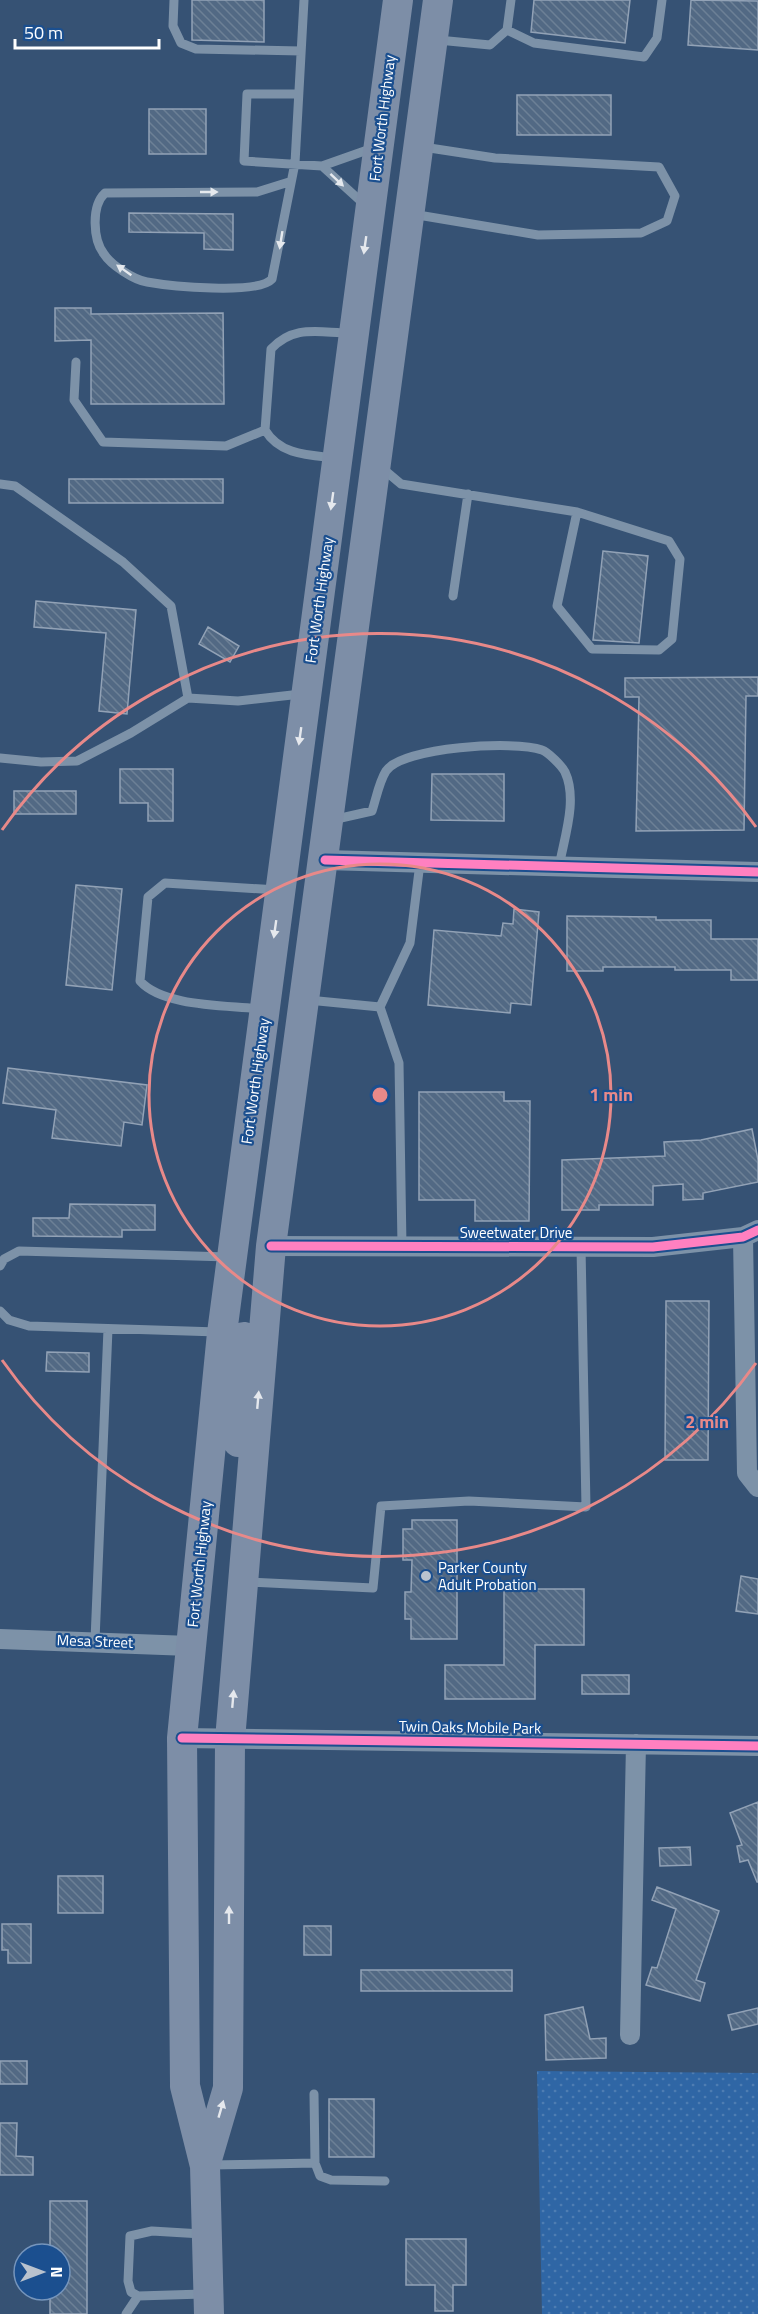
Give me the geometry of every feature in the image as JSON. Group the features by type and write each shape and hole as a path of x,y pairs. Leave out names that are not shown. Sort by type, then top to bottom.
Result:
{"main road":[{"name":"Fort Worth Highway","path":"209,2304 206,2166 185,2086 182,1738 230,1266 398,0"},
{"name":"Fort Worth Highway","path":"206,2166 228,2088 230,1740 271,1246 325,860 344,697 378,464 438,0"},
{"path":"388,70 429,73"},
{"path":"337,459 378,464"},
{"path":"306,693 344,697"},
{"path":"259,1052 270,1073 254,1222 256,1232 262,1241 271,1246"},
{"path":"230,1266 248,1308 237,1395 239,1469 251,1490"}],"street":[{"path":"325,860 758,872"},
{"path":"750,1233 747,1473 758,1487"},
{"name":"Sweetwater Drive","path":"271,1246 654,1247 750,1233"},
{"name":"Mesa Street","path":"0,1639 95,1640 190,1646"},
{"name":"Twin Oaks Mobile Park","path":"182,1738 758,1746"},
{"path":"630,2035 636,1744"}],"lane":[{"path":"174,0 173,26 181,43 196,49 301,51"},
{"path":"290,182 257,192 105,193 97,207 100,247 105,257 140,281 196,288 268,284 275,274 295,163 304,0"},
{"path":"433,39 490,45 507,30 511,0"},
{"path":"507,30 534,43 644,57 657,38 662,0"},
{"path":"298,94 247,94 244,161 322,166 378,146"},
{"path":"410,213 538,235 641,233 667,221 675,196 659,166 495,158 419,147"},
{"path":"322,166 370,209"},
{"path":"337,459 283,448 272,441 265,430 271,349 283,336 297,332 354,333"},
{"path":"76,362 74,400 103,442 226,446 265,430"},
{"path":"378,464 401,484 577,512 669,541 680,560 672,639 659,650 592,649 557,606 577,512"},
{"path":"0,484 15,486 114,556 171,606 189,698"},
{"path":"453,596 468,495"},
{"path":"0,758 41,762 77,761 131,733 189,698 238,700 306,693"},
{"path":"330,820 372,810 386,770 402,760 429,752 507,745 543,750 564,771 571,799 559,867"},
{"path":"402,1246 399,1063 380,1007 410,944 420,863"},
{"path":"264,1009 167,998 148,990 140,981 140,969 148,897 165,883 280,890"},
{"path":"306,1000 380,1007"},
{"path":"243,1581 373,1588 381,1506 469,1501 586,1507 581,1247"},
{"path":"0,1266 4,1259 19,1251 230,1266"},
{"path":"0,1311 9,1320 29,1326 222,1333"},
{"path":"95,1640 108,1329"},
{"path":"314,2094 315,2163 320,2176 331,2180 385,2181"},
{"path":"206,2166 315,2163"},
{"path":"208,2234 152,2231 130,2236 128,2282 131,2292 138,2295 209,2304"},
{"path":"126,2314 138,2295"}],"shaded area":[{"path":"537,2071 758,2073 758,2314 542,2314"}],"building":[{"path":"192,0 264,0 264,42 192,40"},
{"path":"534,0 630,0 625,43 531,32"},
{"path":"691,0 758,1 758,50 688,45"},
{"path":"517,95 611,95 611,135 517,135"},
{"path":"149,109 206,109 206,154 149,154"},
{"path":"129,213 233,214 233,250 204,249 204,233 129,232"},
{"path":"55,308 91,308 91,314 223,313 224,404 91,404 91,340 55,341"},
{"path":"69,479 223,479 223,503 69,503"},
{"path":"603,551 648,556 639,643 593,640"},
{"path":"36,601 136,610 127,714 99,711 106,633 34,627"},
{"path":"208,627 239,646 230,662 199,644"},
{"path":"758,677 758,696 746,696 744,830 636,831 639,697 625,697 625,678"},
{"path":"120,769 173,769 173,821 148,821 148,803 120,803"},
{"path":"432,774 504,774 504,821 431,820"},
{"path":"14,791 76,791 76,814 14,814"},
{"path":"76,885 122,889 112,990 66,985"},
{"path":"514,909 539,912 531,1005 511,1003 510,1013 428,1005 434,930 501,936 503,923 513,924"},
{"path":"567,916 711,920 711,939 758,939 758,980 731,980 731,970 675,970 675,967 603,967 603,971 567,971"},
{"path":"8,1068 147,1085 142,1125 124,1122 121,1146 52,1138 56,1110 3,1103"},
{"path":"419,1092 504,1092 504,1101 530,1101 529,1221 475,1221 475,1200 419,1200"},
{"path":"752,1129 758,1160 758,1182 703,1193 703,1199 683,1200 683,1184 653,1186 653,1205 599,1205 599,1210 562,1210 562,1160 665,1156 664,1142 701,1140"},
{"path":"70,1204 155,1205 155,1230 122,1230 122,1237 33,1236 33,1218 69,1218"},
{"path":"666,1301 709,1301 708,1460 665,1460"},
{"path":"47,1352 89,1353 89,1372 46,1371"},
{"path":"412,1520 457,1520 457,1639 411,1639 411,1619 405,1619 405,1592 411,1592 412,1560 403,1560 403,1529 412,1529"},
{"path":"741,1576 758,1579 758,1614 736,1611"},
{"path":"504,1589 584,1589 584,1645 535,1645 535,1699 445,1699 445,1665 504,1665"},
{"path":"582,1675 629,1675 629,1694 582,1694"},
{"path":"758,1802 757,1882 748,1860 740,1862 737,1846 742,1845 730,1813"},
{"path":"690,1847 691,1865 660,1866 659,1848"},
{"path":"58,1876 103,1876 103,1913 58,1913"},
{"path":"657,1887 719,1911 696,1980 705,1983 700,2001 646,1985 652,1967 657,1968 676,1909 652,1900"},
{"path":"2,1924 31,1924 31,1963 8,1963 8,1950 2,1950"},
{"path":"304,1926 331,1926 331,1955 304,1955"},
{"path":"361,1970 512,1970 512,1991 361,1991"},
{"path":"583,2007 590,2039 606,2038 606,2058 546,2060 545,2015"},
{"path":"758,2008 758,2024 732,2030 728,2015"},
{"path":"0,2061 27,2061 27,2084 0,2084"},
{"path":"329,2099 374,2099 374,2157 329,2157"},
{"path":"0,2123 17,2123 16,2156 33,2157 33,2175 0,2175"},
{"path":"50,2201 87,2201 87,2314 50,2314 50,2302 72,2302 72,2242 50,2242"},
{"path":"406,2239 466,2239 466,2285 453,2285 453,2311 435,2311 435,2285 406,2285"}],"cycle path":[{"path":"325,860 758,872"},
{"path":"271,1246 653,1247 743,1237 758,1230"},
{"path":"182,1738 758,1746"}],"place":[{"name":"Parker County Adult Probation","path":"426,1576"}]}
